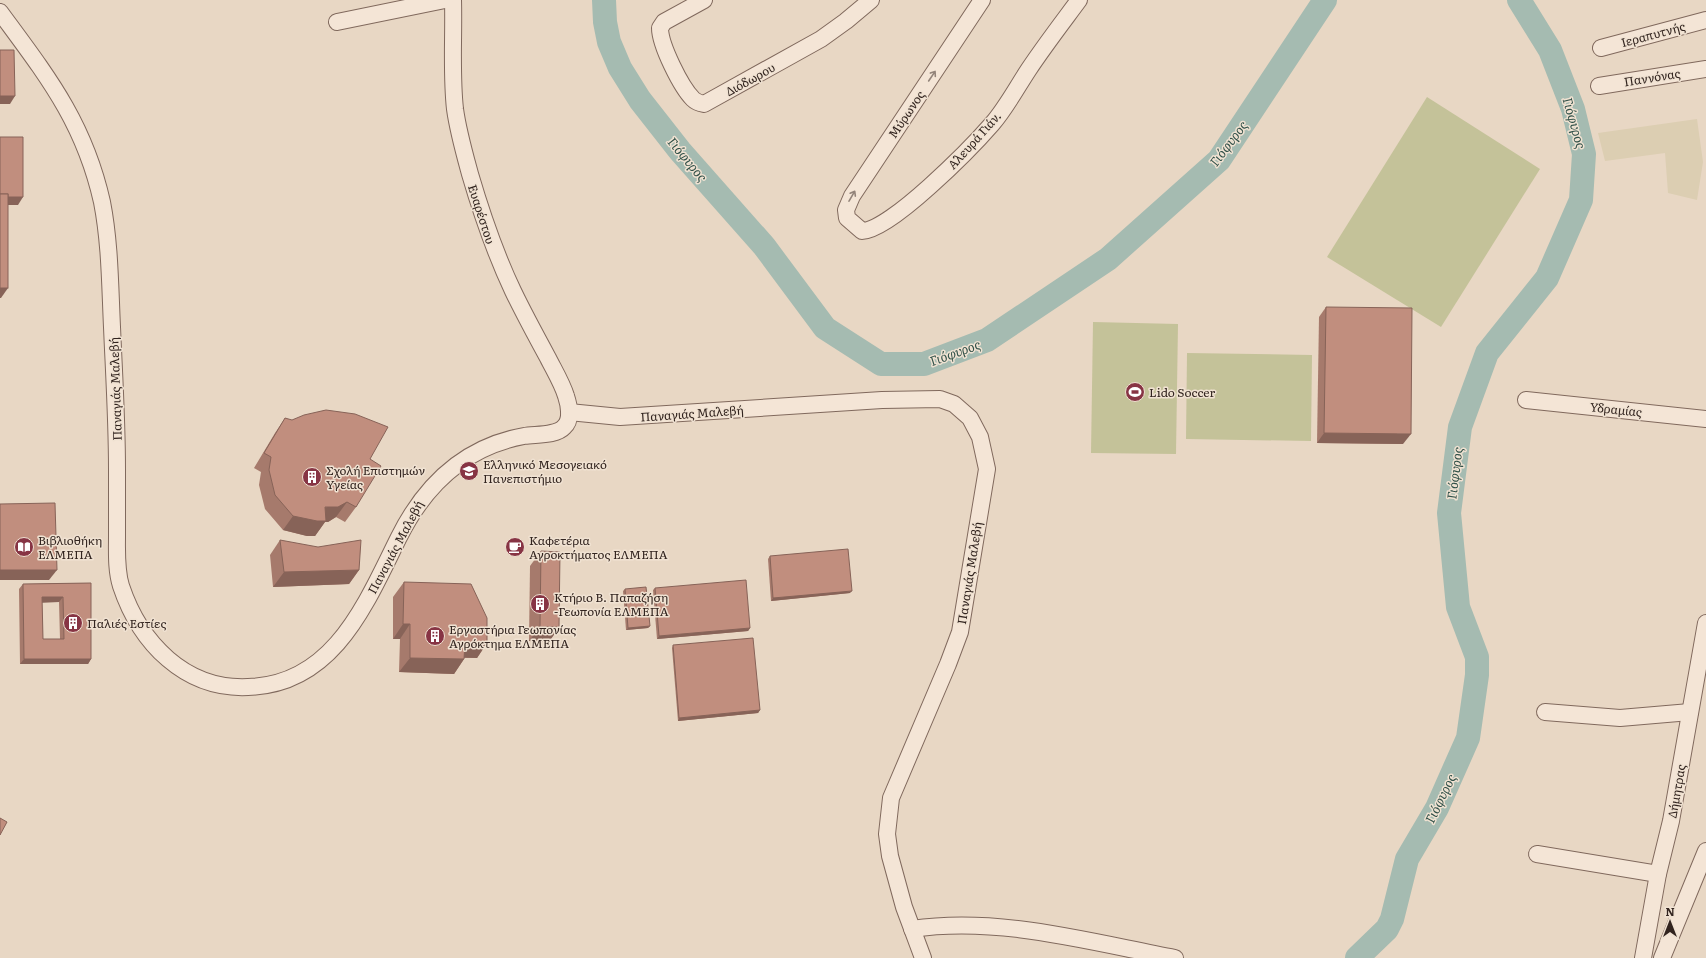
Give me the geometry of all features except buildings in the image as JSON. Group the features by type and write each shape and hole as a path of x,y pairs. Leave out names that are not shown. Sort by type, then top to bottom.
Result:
{"street":[{"path":"338,22 445,0"},
{"name":"Ευαρέστου","path":"453,0 454,106 459,134 496,256 561,383 568,399 569,412"},
{"name":"Διόδωρου","path":"704,0 664,22 660,28 665,50 686,89 695,101 704,104 820,40 871,0"},
{"name":"Μύρωνος","path":"858,229 846,215 852,196 982,0"},
{"name":"Αλευρά Γιάν.","path":"858,229 866,231 884,223 935,181 993,123 1036,57 1079,0"},
{"name":"Παναγιάς Μαλεβή","path":"0,12 63,100 82,138 94,169 105,220 110,265 117,443 119,577 129,605 148,637 159,651 179,668 206,682 239,688 273,684 306,671 323,659 344,637 369,595 406,522 424,494 460,462 496,444 515,438 556,431 563,428 569,417 569,412 620,417 882,400 940,399 954,404 970,418 980,437 987,469 960,632 948,664 891,798 887,834 890,856 912,929 923,958"},
{"name":"Ιεραπυτνής","path":"1601,48 1706,20"},
{"name":"Παννόνας","path":"1599,86 1706,69"},
{"name":"Υδραμίας","path":"1526,400 1706,419"},
{"name":"Δήμητρας","path":"1643,958 1658,874 1671,821 1706,623"},
{"path":"1545,712 1620,718 1690,712"},
{"path":"1662,958 1706,851"},
{"path":"1537,854 1658,874"},
{"path":"912,929 937,926 993,927 1059,936 1175,958"}],"shaded area":[{"path":"1427,97 1540,169 1441,327 1327,257"},
{"path":"1697,119 1703,162 1697,200 1668,193 1665,153 1605,161 1598,133"},
{"name":"Lido Soccer","path":"1093,322 1178,324 1176,454 1091,453"},
{"path":"1187,353 1312,355 1311,441 1186,439"}],"waterway":[{"name":"Γιόφυρος","path":"604,0 605,22 609,42 620,68 640,100 680,151 764,246 825,328 881,364 924,364 987,340 1108,259 1219,160 1325,0"},
{"name":"Γιόφυρος","path":"1357,958 1387,929 1392,919 1407,859 1437,808 1468,738 1477,675 1477,657 1458,607 1449,513 1460,427 1487,353 1547,278 1581,200 1584,154 1573,109 1550,50 1519,0"}],"place":[{"name":"Lido Soccer","path":"1135,392"},
{"name":"Ελληνικό Μεσογειακό Πανεπιστήμιο","path":"469,471"},
{"name":"Σχολή Επιστημών Υγείας","path":"312,477"},
{"name":"Βιβλιοθήκη ΕΛΜΕΠΑ","path":"24,547"},
{"name":"Καφετέρια Αγροκτήματος ΕΛΜΕΠΑ","path":"515,547"},
{"name":"Κτήριο Β. Παπαζήση -Γεωπονία ΕΛΜΕΠΑ","path":"540,604"},
{"name":"Παλιές Εστίες","path":"73,623"},
{"name":"Εργαστήρια Γεωπονίας Αγρόκτημα ΕΛΜΕΠΑ","path":"435,636"}]}
